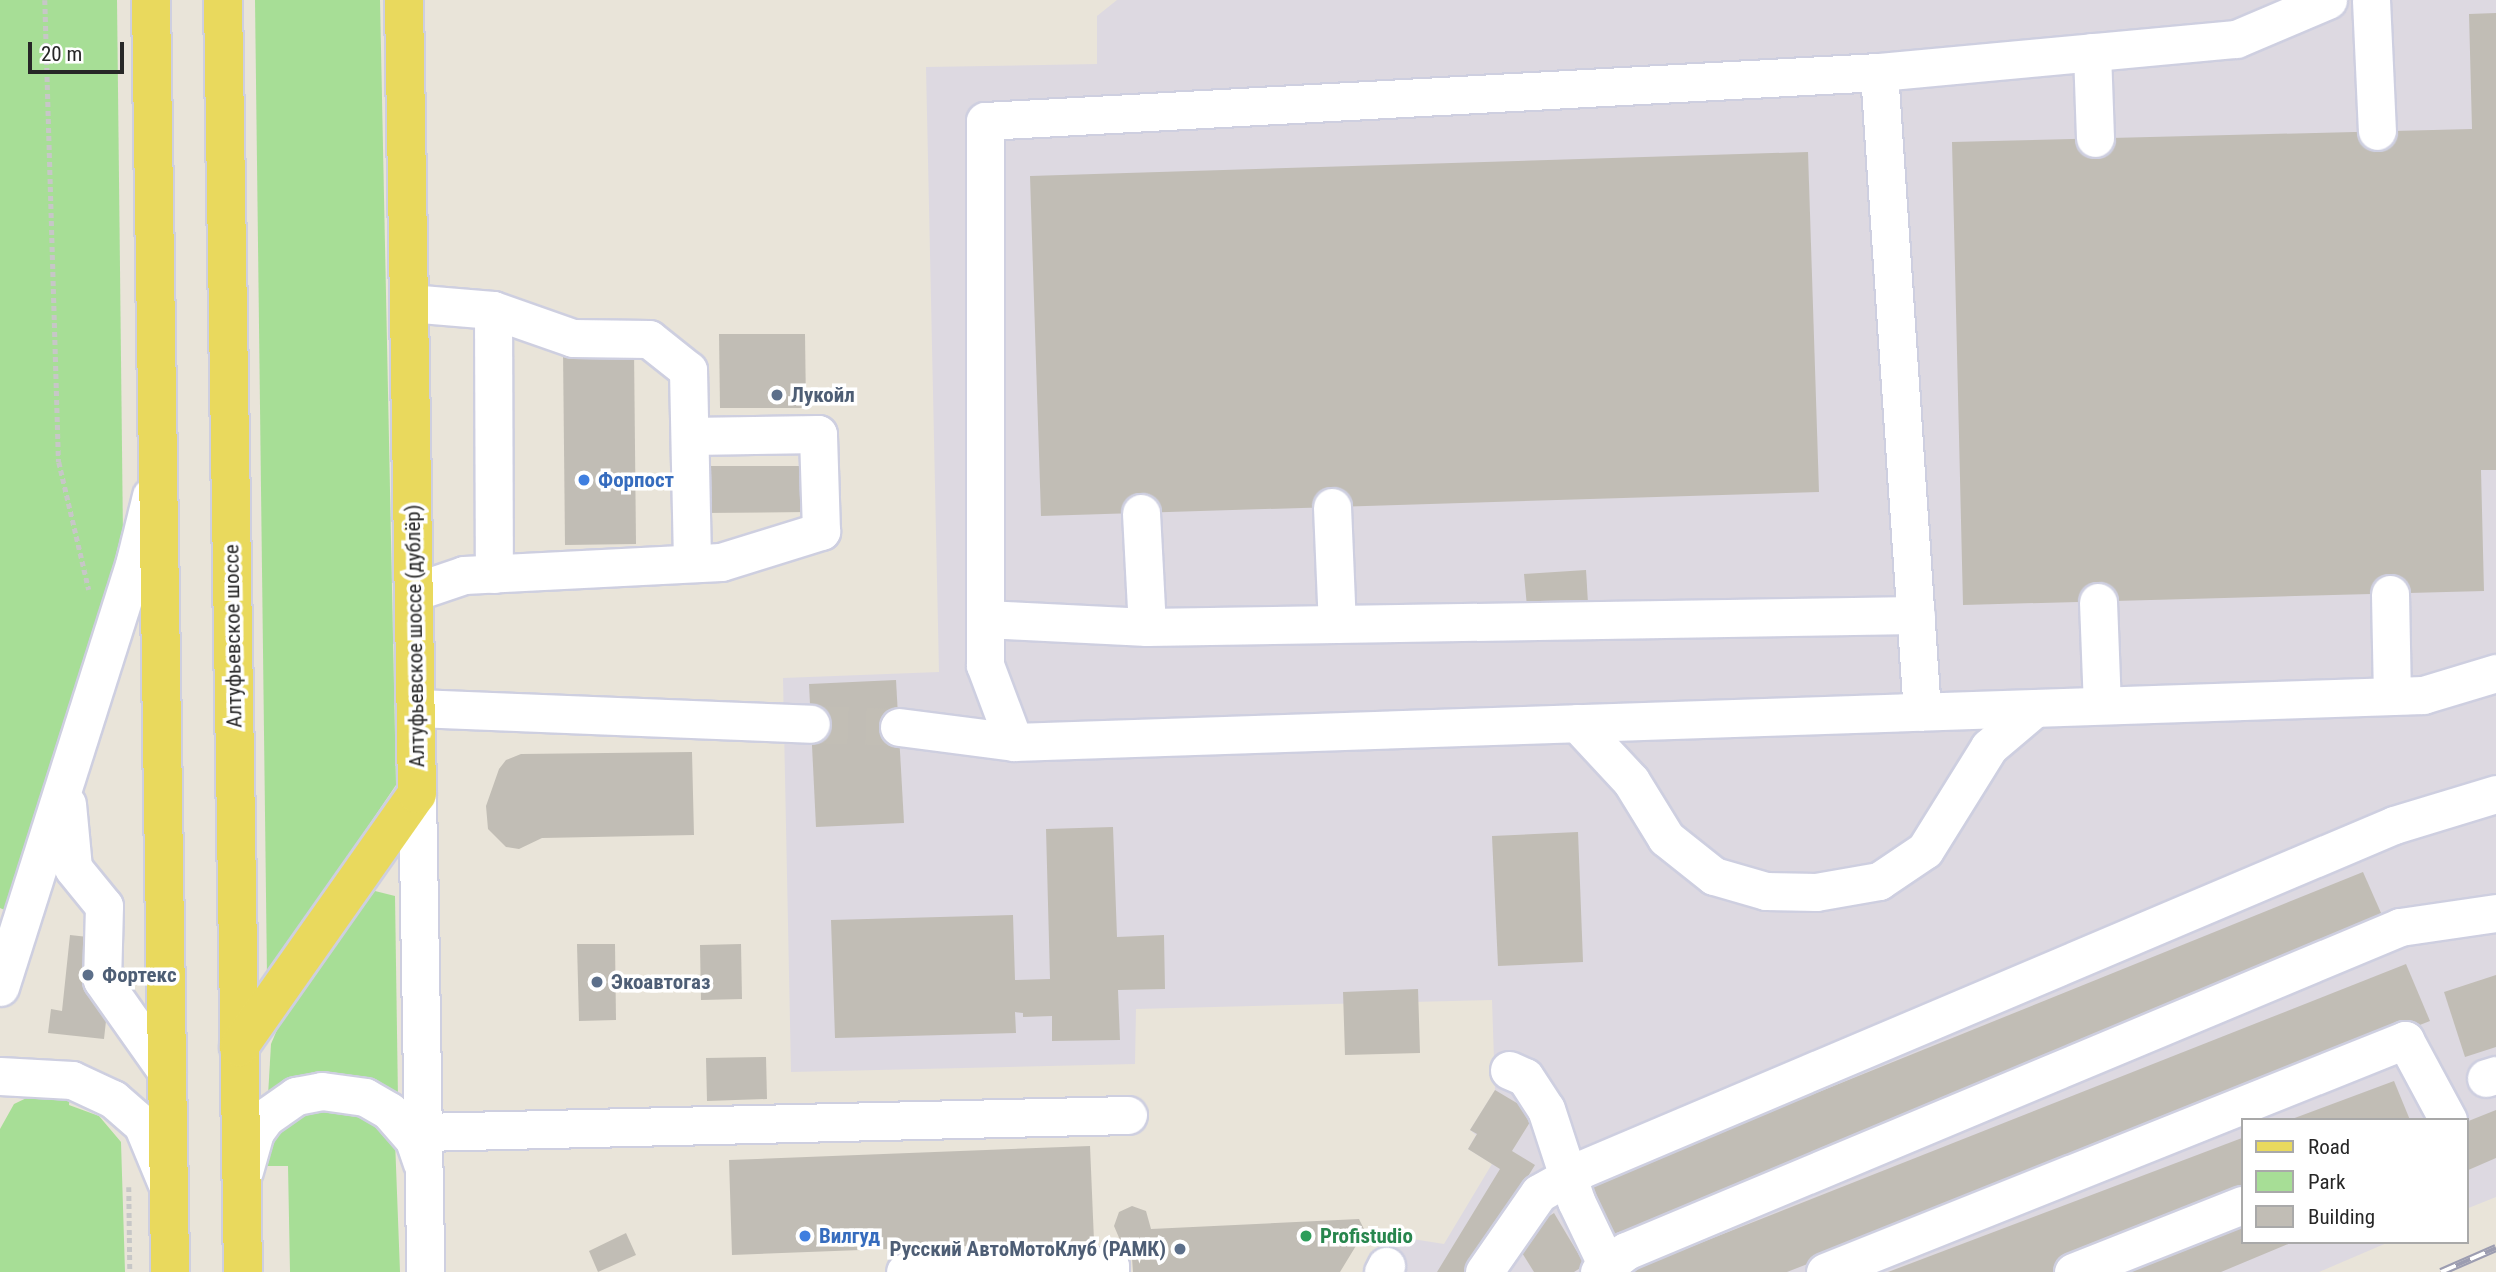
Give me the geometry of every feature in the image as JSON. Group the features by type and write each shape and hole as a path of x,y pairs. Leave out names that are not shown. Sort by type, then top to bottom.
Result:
{"main road":[{"path":"151,0 170,1272"},
{"name":"Алтуфьевское шоссе","path":"223,0 243,1272"},
{"name":"Алтуфьевское шоссе (дублёр)","path":"406,3 418,794"},
{"path":"239,1047 418,794"}],"street":[{"path":"1014,742 985,665 985,121 1879,72 2236,39 2328,0"},
{"path":"2371,0 2377,131"},
{"path":"2092,52 2095,138"},
{"path":"1879,72 1922,712"},
{"path":"409,303 493,310 573,338 649,340 688,370 692,563"},
{"path":"493,310 494,574"},
{"path":"414,592 464,575 721,562 821,531 818,434 690,436"},
{"path":"0,987 7,943 68,771 135,561 158,449"},
{"path":"1332,507 1337,624"},
{"path":"1141,513 1147,627"},
{"path":"2390,594 2392,696"},
{"path":"2098,602 2102,705"},
{"path":"985,619 1147,627 1916,615"},
{"path":"899,727 1014,742 1922,712 2423,695 2496,673"},
{"path":"416,708 811,724"},
{"path":"1577,723 1631,781 1666,838 1714,876 1766,891 1816,892 1879,881 1925,850 1989,747 2035,708"},
{"path":"68,771 68,851 73,868 104,906 102,980 167,1072"},
{"name":"Алтуфьевское шоссе (дублёр)","path":"418,794 425,1272"},
{"path":"1484,1272 1519,1217 1539,1193 1567,1177 2394,825 2496,794"},
{"path":"1509,1070 1537,1091 1567,1177 1605,1270 1626,1251 2400,927 2496,913"},
{"path":"1825,1272 2405,1040 2447,1118"},
{"path":"0,1076 72,1080 113,1099 142,1125 169,1197"},
{"path":"241,1196 248,1149 266,1117 296,1096 322,1091 365,1097 389,1111 414,1140 424,1169"},
{"path":"423,1132 1128,1115"},
{"path":"2073,1272 2240,1206"},
{"path":"905,1272 1110,1266 1110,1272"}],"path":[{"path":"46,0 59,462 90,597"},
{"path":"129,1179 130,1272"}],"shaded area":[{"path":"1117,0 2496,0 2496,1197 2468,1208 2468,1118 2240,1118 2240,1244 2384,1244 2319,1272 1365,1272 1387,1235 1444,1244 1492,1164 1468,1149 1476,1135 1470,1130 1495,1090 1492,1000 1136,1009 1135,1064 791,1072 783,678 939,672 926,67 1097,64 1097,16"}],"green space":[{"path":"0,0 117,0 123,538 7,911 0,908"},
{"path":"255,0 380,0 396,785 267,976"},
{"path":"375,891 395,896 398,1100 268,1096 271,1044 294,990"},
{"path":"37,1093 70,1093 69,1105 99,1116 121,1142 125,1272 0,1272 0,1129 14,1104"},
{"path":"313,1107 360,1110 395,1140 400,1272 290,1272 288,1166 267,1166 268,1152 275,1130"}],"building":[{"path":"2496,13 2496,470 2481,470 2484,591 1963,605 1952,142 2472,129 2469,14"},
{"path":"1808,152 1819,492 1041,516 1030,176"},
{"path":"719,334 805,334 806,408 720,408"},
{"path":"563,350 634,350 636,544 565,545"},
{"path":"701,466 808,466 808,512 702,513"},
{"path":"1586,570 1588,603 1527,607 1524,574"},
{"path":"896,680 904,823 816,827 809,684"},
{"path":"692,752 694,835 542,838 519,849 506,847 488,829 486,806 499,769 506,760 521,754"},
{"path":"1113,827 1117,937 1164,935 1165,989 1118,990 1120,1040 1052,1041 1052,1016 1023,1017 1023,1013 1015,1012 1016,1033 835,1038 831,920 1013,915 1015,980 1050,979 1046,829"},
{"path":"1578,832 1583,962 1498,966 1492,836"},
{"path":"2363,872 2389,931 1610,1238 1586,1186"},
{"name":"Фортекс","path":"70,935 115,940 104,1039 48,1033 51,1009 62,1011"},
{"name":"Экоавтогаз","path":"577,944 615,944 616,1020 579,1021"},
{"path":"741,944 742,999 701,1000 700,945"},
{"path":"2406,964 2430,1021 1787,1272 1627,1272"},
{"path":"2496,975 2496,1047 2465,1057 2444,992"},
{"path":"1418,989 1420,1053 1345,1055 1343,992"},
{"path":"766,1057 767,1099 707,1101 706,1058"},
{"path":"2394,1081 2409,1118 2295,1118"},
{"path":"1495,1090 1535,1114 1512,1151 1535,1165 1469,1272 1437,1272 1500,1169 1468,1149 1477,1134 1470,1130"},
{"path":"2496,1110 2496,1158 2468,1170 2468,1121"},
{"path":"2240,1139 2240,1206 2061,1272 1888,1272"},
{"path":"1090,1146 1094,1241 732,1255 729,1160"},
{"path":"1132,1206 1146,1211 1151,1229 1359,1219 1365,1231 1340,1272 1133,1272 1131,1244 1120,1240 1114,1226 1119,1212"},
{"path":"1554,1213 1585,1265 1574,1272 1534,1272 1519,1248 1540,1222"},
{"path":"2240,1216 2240,1244 2288,1244 2221,1272 2105,1272"},
{"path":"626,1233 636,1255 598,1272 589,1251"}],"tunnel":[{"path":"811,724 899,727"}],"railway":[{"path":"2441,1272 2496,1248"}],"place":[{"name":"Лукойл","path":"777,395"},
{"name":"Форпост","path":"584,480"},
{"name":"Фортекс","path":"88,975"},
{"name":"Экоавтогаз","path":"597,982"},
{"name":"Вилгуд","path":"805,1236"},
{"name":"Profistudio","path":"1306,1236"},
{"name":"Русский АвтоМотоКлуб (РАМК)","path":"1180,1249"}]}
